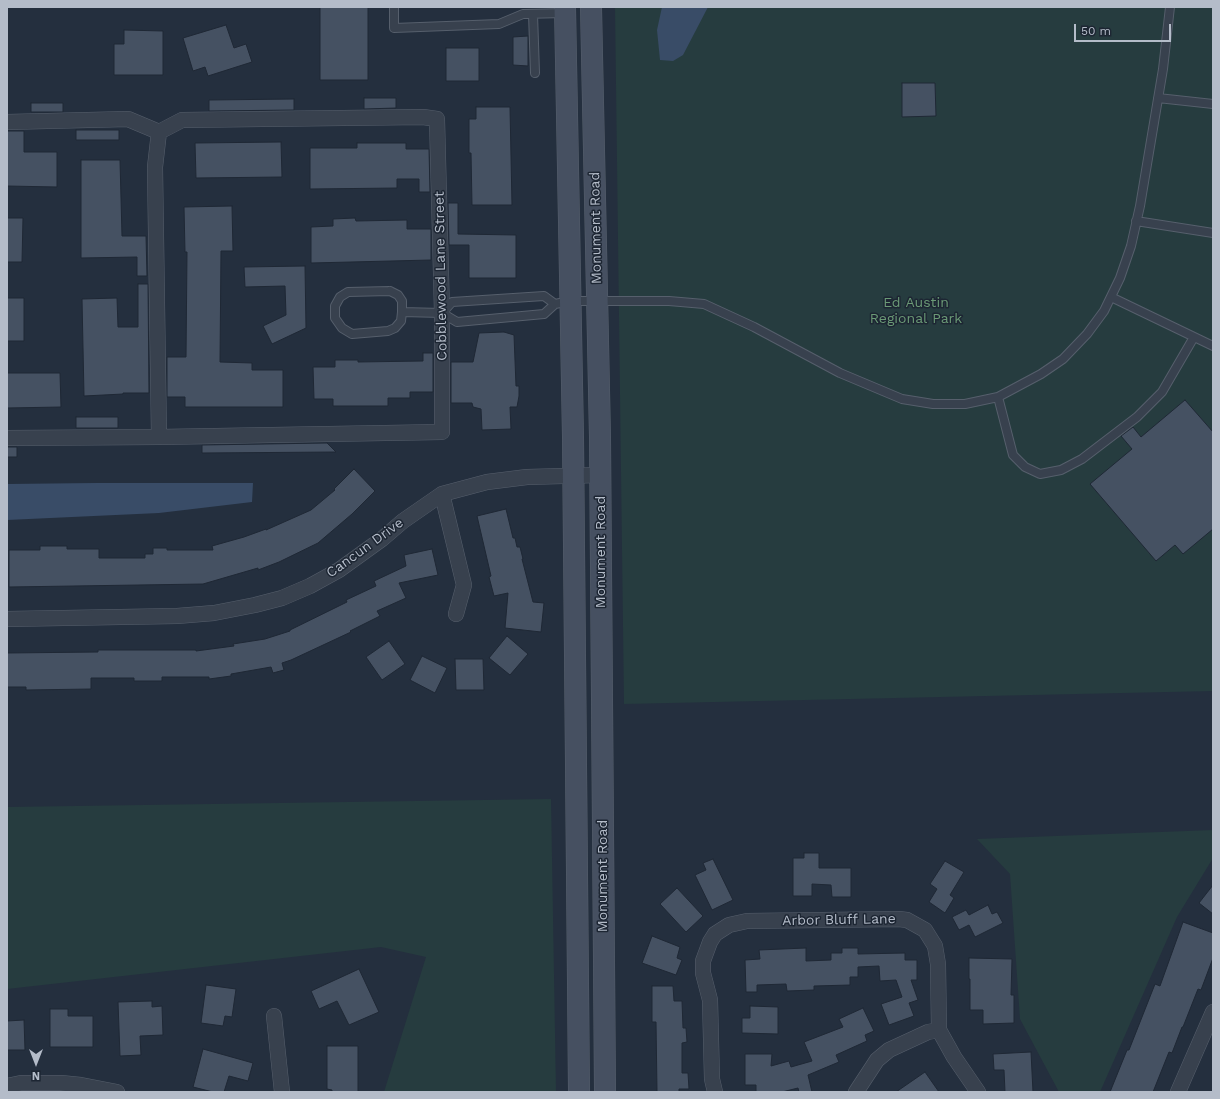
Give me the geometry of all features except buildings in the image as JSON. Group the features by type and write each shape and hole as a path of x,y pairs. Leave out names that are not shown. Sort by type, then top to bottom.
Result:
{"street":[{"name":"Monument Road","path":"578,1092 572,475 562,302 565,10 591,9 598,300 605,1092"},
{"name":"Cobblewood Lane Street","path":"7,438 442,432 442,313 437,119 423,117 182,120 159,132"},
{"path":"7,122 128,119 159,132 155,167 159,437"},
{"name":"Cancun Drive","path":"7,619 177,616 214,613 255,605 282,598 310,586 339,570 382,539 403,521 442,494 487,482 533,476 600,475"},
{"path":"442,494 464,585 456,614"},
{"name":"Arbor Bluff Lane","path":"715,1092 712,1079 710,1000 703,973 703,962 710,942 715,934 728,925 747,921 907,920 925,930 938,954 939,1030"},
{"path":"1178,1092 1213,1012"},
{"path":"274,1016 282,1092"},
{"path":"856,1092 878,1060 889,1050 928,1032 939,1030 954,1057 978,1092"},
{"path":"7,1086 21,1083 35,1088 74,1085 116,1092"}],"lane":[{"path":"394,7 394,28 499,24 523,14 565,10"},
{"path":"442,313 452,302 544,296 562,302 598,300 669,301 704,304 754,327 840,373 902,399 933,404 965,404 998,397 1041,374 1063,359 1088,334 1104,311 1120,278 1131,246 1136,221 1158,98 1170,7"},
{"path":"533,14 535,73"},
{"path":"1158,98 1213,104"},
{"path":"1136,221 1213,233"},
{"path":"390,291 398,295 402,301 402,312 401,321 395,328 388,331 352,334 342,328 335,318 335,306 340,297 348,292 390,291"},
{"path":"1111,297 1213,346"},
{"path":"402,312 442,313 457,322 544,314 562,302"},
{"path":"998,397 1014,455 1025,467 1040,474 1061,470 1082,459 1137,417 1162,392 1194,337"}],"green space":[{"name":"Ed Austin Regional Park","path":"615,7 1213,7 1213,691 624,704"},
{"path":"551,799 556,1092 384,1092 426,957 381,947 7,989 7,807"},
{"path":"1213,830 1213,858 1177,917 1100,1092 1059,1092 1020,1019 1010,874 977,839"}],"water":[{"path":"662,7 708,7 683,55 673,61 660,60 657,30"},
{"path":"253,483 252,502 159,513 7,520 7,484"}]}
